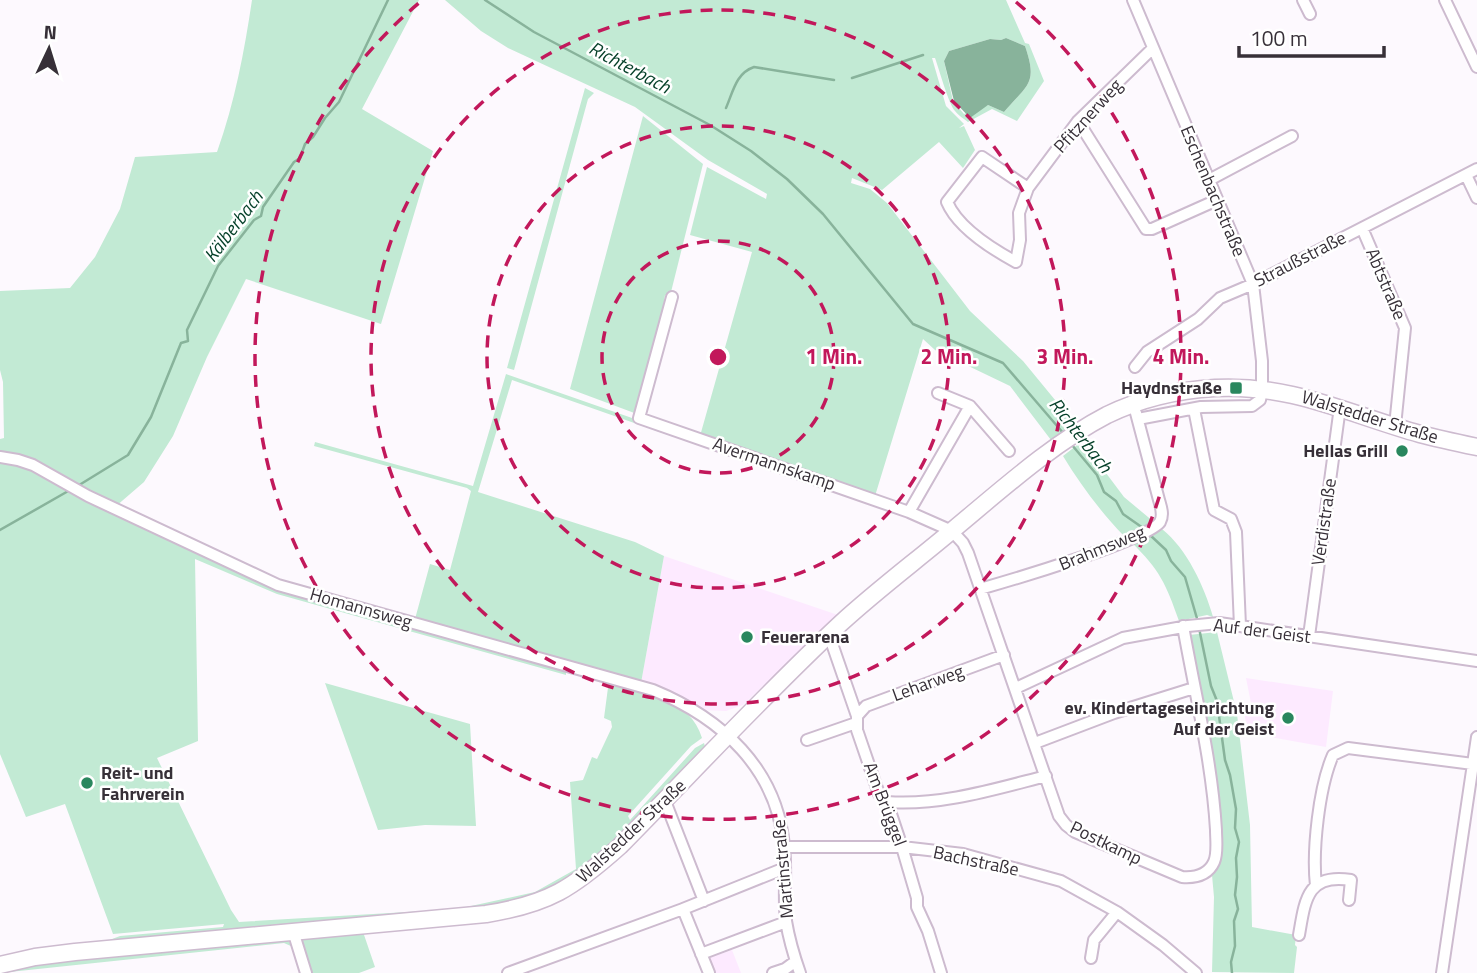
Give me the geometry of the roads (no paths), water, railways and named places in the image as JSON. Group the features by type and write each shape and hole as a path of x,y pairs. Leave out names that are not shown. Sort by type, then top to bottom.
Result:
{"main road":[{"name":"Walstedder Straße","path":"0,965 75,952 486,914 534,904 558,894 590,873 830,635 896,574 1068,439 1107,415 1135,412 1169,395 1202,389 1262,390 1292,393 1395,426 1477,447"}],"street":[{"name":"Eschenbachstraße","path":"1133,0 1253,284 1262,362 1262,390"},
{"path":"1303,0 1310,15"},
{"path":"1445,0 1477,66"},
{"name":"Pfitznerweg","path":"1028,188 982,157 947,202 972,233 1016,262 1020,240 1019,213 1028,188 1078,121 1152,49"},
{"path":"1078,121 1146,229 1152,229 1217,200"},
{"path":"1209,180 1292,136"},
{"name":"Straußstraße","path":"1135,368 1147,352 1198,319 1220,298 1253,284 1477,169"},
{"path":"1466,175 1477,198"},
{"name":"Abtstraße","path":"1362,228 1405,328 1395,426"},
{"name":"Avermannskamp","path":"672,296 639,418 909,512 952,531"},
{"name":"Walstedder Straße","path":"1135,412 1252,406 1260,400 1262,390"},
{"path":"938,393 970,406 1009,452"},
{"path":"909,512 970,406"},
{"name":"Verdistraße","path":"1308,636 1340,407"},
{"path":"1194,409 1214,510 1231,519 1236,532 1240,626"},
{"name":"Brahmsweg","path":"980,589 1058,566 1155,526 1162,514 1135,412"},
{"name":"Homannsweg","path":"0,457 33,465 81,492 278,585 653,690 693,710 729,737"},
{"name":"Postkamp","path":"952,531 968,553 1059,816 1076,832 1182,877 1191,877 1205,873 1215,861 1216,852 1214,807 1185,626"},
{"name":"Auf der Geist","path":"1016,688 1123,638 1208,624 1240,626 1477,661"},
{"name":"Am Brüggel","path":"830,635 879,794 887,802 917,898 917,907 942,973"},
{"name":"Leharweg","path":"807,740 856,719 866,706 1004,655"},
{"path":"1035,743 1114,713 1194,688"},
{"name":"Martinstraße","path":"729,737 754,764 770,788 780,816 785,847 786,922 800,973"},
{"path":"1442,973 1477,737"},
{"path":"1316,886 1314,862 1326,771 1333,755 1348,748 1473,764"},
{"path":"887,802 923,802 963,796 1046,776"},
{"path":"665,801 704,901"},
{"path":"1464,830 1477,830"},
{"name":"Bachstraße","path":"785,847 902,847 963,854 1061,881 1116,912 1163,945 1196,973"},
{"path":"508,973 785,869"},
{"path":"1299,935 1305,900 1316,886 1333,877 1351,880 1349,900"},
{"path":"683,909 709,973"},
{"path":"1091,958 1094,940 1116,912"},
{"path":"701,954 786,922"},
{"path":"293,931 306,973"},
{"path":"773,973 796,961"}],"waterway":[{"name":"Kälberbach","path":"76,487 128,455 151,417 181,343 188,341 187,330 218,266 254,220 261,216 263,207 294,162 300,158 305,144 339,102 388,0"},
{"name":"Richterbach","path":"485,0 534,32 710,125 751,151 787,179 823,214 913,324 1003,363 1064,434"},
{"path":"852,78 923,55"},
{"path":"726,108 739,78 754,67 834,80"},
{"name":"Richterbach","path":"1072,445 1097,475 1104,492 1116,501 1123,514 1143,528"},
{"name":"Kälberbach","path":"0,530 70,490"},
{"name":"Richterbach","path":"1150,535 1166,550 1171,561 1185,577 1198,622"},
{"name":"Richterbach","path":"1199,628 1211,686 1217,701 1225,760 1236,809 1235,828 1239,842 1235,895 1238,909 1234,921 1232,973"}],"place":[{"name":"Haydnstraße","path":"1236,388"},
{"name":"Hellas Grill","path":"1402,451"},
{"name":"Feuerarena","path":"747,637"},
{"name":"ev. Kindertageseinrichtung Auf der Geist","path":"1288,718"},
{"name":"Reit- und Fahrverein","path":"87,783"}]}
